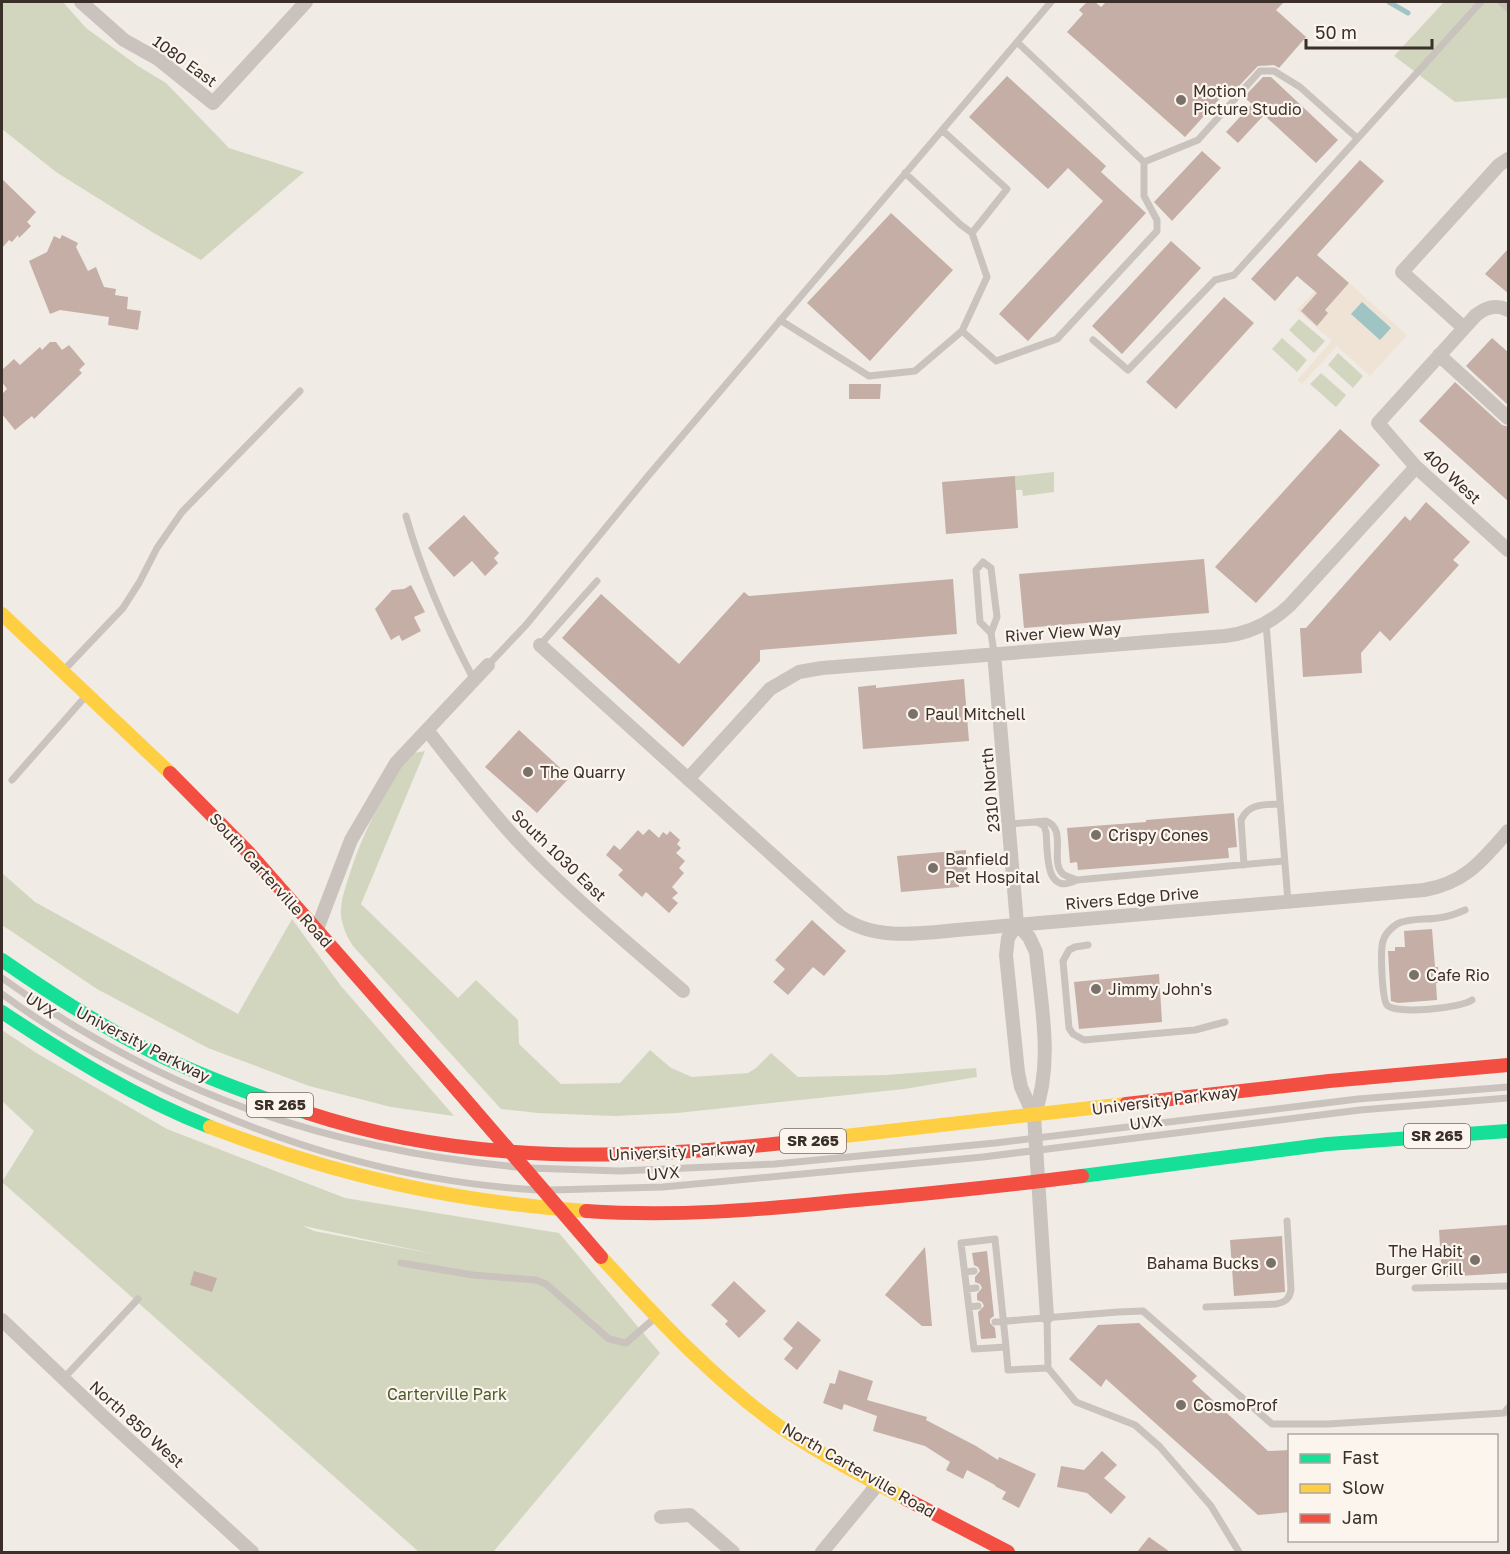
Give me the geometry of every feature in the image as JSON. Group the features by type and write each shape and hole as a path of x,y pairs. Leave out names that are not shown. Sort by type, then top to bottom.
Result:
{"main road":[{"name":"South Carterville Road","path":"2,614 200,802 250,854 522,1164"},
{"name":"University Parkway","path":"2,960 97,1023 166,1060 249,1095 321,1118 395,1136 440,1144 541,1154 611,1156 770,1146 1329,1081 1509,1065"},
{"name":"SR 265","path":"2,1012 52,1046 138,1094 210,1128 296,1160 385,1184 450,1196 586,1211 687,1215 904,1197 1365,1140 1509,1131"},
{"name":"North Carterville Road","path":"522,1164 601,1257 656,1317 712,1372 774,1422 821,1453 1008,1552"}],"street":[{"name":"1080 East","path":"81,2 124,40 159,59 213,103 306,2"},
{"path":"1464,328 1402,272 1499,165 1509,159"},
{"path":"1509,310 1489,307 1476,315 1439,355 1509,418"},
{"name":"400 West","path":"1439,355 1378,423 1416,467 1509,550"},
{"name":"River View Way","path":"688,779 770,689 799,672 994,653 1225,636 1248,632 1266,623 1290,605 1416,467"},
{"name":"Rivers Edge Drive","path":"540,645 841,917 866,930 897,934 1438,888 1452,883 1471,871 1509,831"},
{"name":"2310 North","path":"994,653 1017,924 1008,938 1006,955 1018,1072 1021,1087 1034,1116 1047,1317"},
{"path":"317,929 351,840 396,763 488,665"},
{"name":"South 1030 East","path":"427,730 484,802 527,850 683,991"},
{"name":"2310 North","path":"1017,924 1029,937 1036,952 1045,1053 1043,1085 1034,1116"},
{"name":"North 850 West","path":"2,1320 252,1552"},
{"path":"822,1552 878,1484"},
{"path":"661,1517 690,1515 733,1552"}],"lane":[{"path":"488,665 526,625 648,476 1051,2"},
{"path":"1093,340 1128,370 1215,280 1234,275 1481,2"},
{"path":"1501,2 1509,8"},
{"path":"962,331 996,361 1057,339 1157,231 1157,220 1144,196 1144,162 1017,42"},
{"path":"1144,162 1198,140 1260,71 1274,71 1300,87 1357,138"},
{"path":"942,130 1007,189 972,233"},
{"path":"780,320 869,376 915,371 962,331 987,277 972,233 905,173"},
{"path":"63,672 123,608 182,512 300,391"},
{"path":"406,516 418,558 443,620 474,680"},
{"path":"991,633 980,622 976,570 983,562 992,568 997,617 991,633 994,653"},
{"path":"540,645 597,581"},
{"path":"1266,623 1288,902"},
{"path":"12,780 87,695"},
{"path":"1244,865 1241,820 1243,815 1256,806 1280,804"},
{"path":"1010,824 1046,821 1055,826 1059,868 1065,875 1077,880 1284,861"},
{"path":"1465,910 1447,917 1406,921 1399,923 1388,932 1381,950 1384,1000 1389,1007 1399,1010 1457,1007 1472,1000"},
{"path":"1088,945 1069,950 1063,961 1069,1028 1073,1034 1084,1040 1195,1030 1225,1022"},
{"path":"2,978 37,1003 105,1045 194,1089 265,1116 346,1140 436,1158 539,1169 673,1170 1036,1144 1358,1100 1509,1087"},
{"name":"UVX","path":"2,994 86,1049 158,1086 288,1142 380,1168 453,1182 541,1190 627,1190 983,1157 1036,1144 1360,1110 1509,1098"},
{"path":"1206,1308 1276,1304 1286,1301 1291,1289 1287,1221"},
{"path":"1006,1347 974,1349 961,1242 995,1239 999,1285 1006,1347 1008,1370 1048,1368"},
{"path":"401,1263 473,1275 536,1280 546,1284 609,1339 626,1342 656,1317"},
{"path":"989,1269 998,1268"},
{"path":"965,1272 974,1271"},
{"path":"991,1286 999,1285"},
{"path":"1415,1288 1509,1286"},
{"path":"967,1289 976,1288"},
{"path":"63,1379 138,1299"},
{"path":"993,1304 1001,1303"},
{"path":"969,1307 978,1306"},
{"path":"995,1322 1143,1311 1272,1424 1328,1424 1468,1416 1504,1413 1509,1408"},
{"path":"1047,1317 1048,1368 1076,1402 1135,1425 1160,1447 1211,1506 1239,1552"},
{"path":"971,1325 980,1324"}],"green space":[{"path":"2,2 63,2 86,28 138,66 166,83 229,148 304,172 201,260 56,172 2,129"},
{"path":"1444,2 1508,2 1508,98 1455,102 1394,56"},
{"path":"1299,319 1325,341 1314,353 1289,330"},
{"path":"1282,338 1307,360 1297,372 1272,349"},
{"path":"1338,353 1363,376 1353,388 1328,365"},
{"path":"1321,373 1346,395 1336,407 1310,384"},
{"path":"1054,472 1054,492 1023,496 1022,490 1016,490 1015,476"},
{"path":"425,751 361,904 458,998 476,980 518,1020 519,1044 561,1084 620,1083 650,1050 671,1068 692,1077 748,1073 771,1053 798,1077 886,1075 976,1068 977,1077 904,1089 677,1113 615,1116 501,1109 353,946 341,916 343,896 354,860 373,816 406,760 414,753"},
{"path":"2,873 35,902 238,1014 292,919 341,986 454,1116 391,1107 309,1086 208,1048 97,989 2,925"},
{"name":"Carterville Park","path":"2,1030 38,1054 167,1129 345,1198 559,1233 660,1353 493,1552 419,1552 2,1182 34,1131 2,1101","holes":["303,1226 434,1254 314,1231"]}],"shaded area":[{"path":"1349,283 1407,335 1370,376 1337,346 1302,384 1297,380 1332,341 1297,310 1315,291 1330,304"}],"water":[{"path":"1362,302 1391,328 1380,340 1351,314"}],"building":[{"name":"Motion Picture Studio","path":"1087,2 1095,2 1101,7 1106,2 1284,2 1276,10 1306,37 1279,68 1274,65 1258,66 1236,89 1232,85 1185,137 1067,32 1083,14 1079,10"},
{"path":"1007,76 1106,166 1101,172 1146,213 1028,341 999,314 1103,201 1068,168 1048,189 969,117"},
{"path":"1263,77 1271,77 1338,140 1316,163 1264,115 1238,143 1226,132 1252,104 1244,97"},
{"path":"1202,151 1221,168 1172,221 1154,202"},
{"path":"1360,160 1384,181 1317,255 1349,283 1325,310 1328,313 1317,326 1301,311 1317,293 1297,276 1275,301 1251,279"},
{"path":"2,179 36,212 27,222 31,226 19,238 18,235 12,242 9,240 2,248"},
{"path":"891,213 953,270 870,361 807,303"},
{"path":"62,235 78,243 76,247 88,271 96,267 104,287 116,289 115,295 128,297 127,309 141,311 138,330 108,325 109,317 60,310 50,314 29,261 47,252 54,236 60,239"},
{"path":"1171,241 1201,268 1122,354 1092,326"},
{"path":"1509,248 1509,294 1485,274"},
{"path":"1224,297 1254,323 1176,409 1146,382"},
{"path":"1492,338 1509,353 1509,406 1466,366"},
{"path":"50,342 56,342 62,350 69,345 85,364 79,370 82,373 34,419 32,416 15,430 2,414 2,394 7,389 2,382 2,370 14,359 20,365 40,347 42,350"},
{"path":"1455,382 1502,425 1509,427 1509,502 1419,421"},
{"path":"849,384 881,384 880,399 849,399"},
{"path":"1340,429 1380,465 1256,603 1215,567"},
{"path":"1015,476 1018,528 946,534 942,482"},
{"path":"1426,502 1470,542 1453,560 1459,565 1390,641 1380,631 1361,653 1362,673 1303,677 1300,628 1306,628 1405,516 1410,521"},
{"path":"464,515 499,553 494,558 498,563 485,576 472,561 454,577 428,548"},
{"path":"1204,559 1209,613 1024,628 1019,574"},
{"path":"953,579 957,634 760,650 760,661 683,747 562,638 601,594 679,664 744,592 749,596"},
{"path":"411,585 425,612 414,617 421,631 402,641 399,635 391,640 375,609 392,590 404,589"},
{"name":"Paul Mitchell","path":"964,679 969,741 863,749 858,687 876,685 876,688"},
{"name":"The Quarry","path":"519,730 570,777 537,813 485,767"},
{"path":"1234,813 1237,847 1228,848 1229,858 1078,870 1077,862 1070,863 1067,828"},
{"path":"649,829 659,838 663,832 667,835 670,831 680,840 677,844 681,848 676,853 685,861 679,868 684,873 672,887 678,893 672,898 678,903 669,913 646,892 642,897 618,875 623,870 606,855 614,845 620,850 638,830 643,835"},
{"name":"Banfield Pet Hospital","path":"966,850 968,880 959,881 959,887 901,892 897,856"},
{"path":"812,920 846,951 824,976 813,967 788,995 773,982 785,969 775,960"},
{"name":"Cafe Rio","path":"1432,929 1435,967 1438,967 1437,1000 1398,1003 1391,1001 1388,951 1395,951 1395,947 1405,947 1404,931"},
{"path":"1159,974 1162,1022 1079,1029 1074,982"},
{"name":"The Habit Burger Grill","path":"1507,1225 1509,1273 1442,1277 1439,1230"},
{"path":"1282,1236 1285,1292 1234,1296 1230,1240"},
{"path":"925,1247 932,1326 922,1326 885,1295"},
{"path":"987,1251 994,1316 990,1319 990,1323 995,1328 996,1338 981,1339 978,1312 984,1306 977,1300 977,1294 982,1288 975,1282 975,1277 980,1271 974,1265 972,1253"},
{"path":"194,1271 217,1278 212,1292 190,1285"},
{"path":"734,1281 766,1311 739,1338 725,1324 728,1321 711,1305"},
{"path":"798,1321 821,1340 797,1370 784,1359 793,1348 783,1339"},
{"path":"1139,1323 1197,1376 1192,1381 1268,1451 1288,1450 1288,1512 1258,1515 1106,1379 1101,1387 1069,1359 1098,1325"},
{"path":"839,1370 873,1381 867,1400 927,1417 926,1420 998,1460 999,1457 1036,1474 1019,1508 1002,1499 1006,1492 967,1470 963,1479 946,1470 950,1462 925,1446 873,1431 877,1416 844,1404 842,1410 823,1403 830,1383 835,1384"},
{"path":"1102,1451 1117,1465 1104,1478 1126,1497 1111,1514 1087,1493 1057,1487 1061,1466 1084,1470"},
{"path":"1149,1537 1170,1552 1137,1552"}],"waterway":[{"path":"1389,2 1408,13"}],"traffic: fast":[{"path":"2,960 76,1009 144,1048 213,1079 308,1113"},
{"path":"2,1012 103,1075 156,1103 210,1127"},
{"path":"1082,1176 1328,1144 1508,1131"}],"traffic: slow":[{"path":"2,614 170,773"},
{"path":"801,1141 1126,1104"},
{"path":"210,1127 303,1159 395,1184 489,1201 586,1211"},
{"path":"601,1257 710,1370 758,1410 813,1448 906,1499"}],"traffic: jam":[{"path":"170,773 250,854 458,1091"},
{"path":"1126,1104 1329,1081 1508,1065"},
{"path":"458,1091 601,1257"},
{"path":"308,1113 369,1130 430,1142 491,1150 553,1154 677,1152 801,1141"},
{"path":"586,1211 684,1213 749,1210 935,1193 1082,1176"},
{"path":"906,1499 1008,1552"}],"place":[{"name":"Motion Picture Studio","path":"1181,100"},
{"name":"Paul Mitchell","path":"913,714"},
{"name":"The Quarry","path":"528,772"},
{"name":"Crispy Cones","path":"1096,835"},
{"name":"Banfield Pet Hospital","path":"933,868"},
{"name":"Cafe Rio","path":"1414,975"},
{"name":"Jimmy John's","path":"1096,989"},
{"name":"The Habit Burger Grill","path":"1475,1260"},
{"name":"Bahama Bucks","path":"1271,1263"},
{"name":"CosmoProf","path":"1181,1405"}]}
